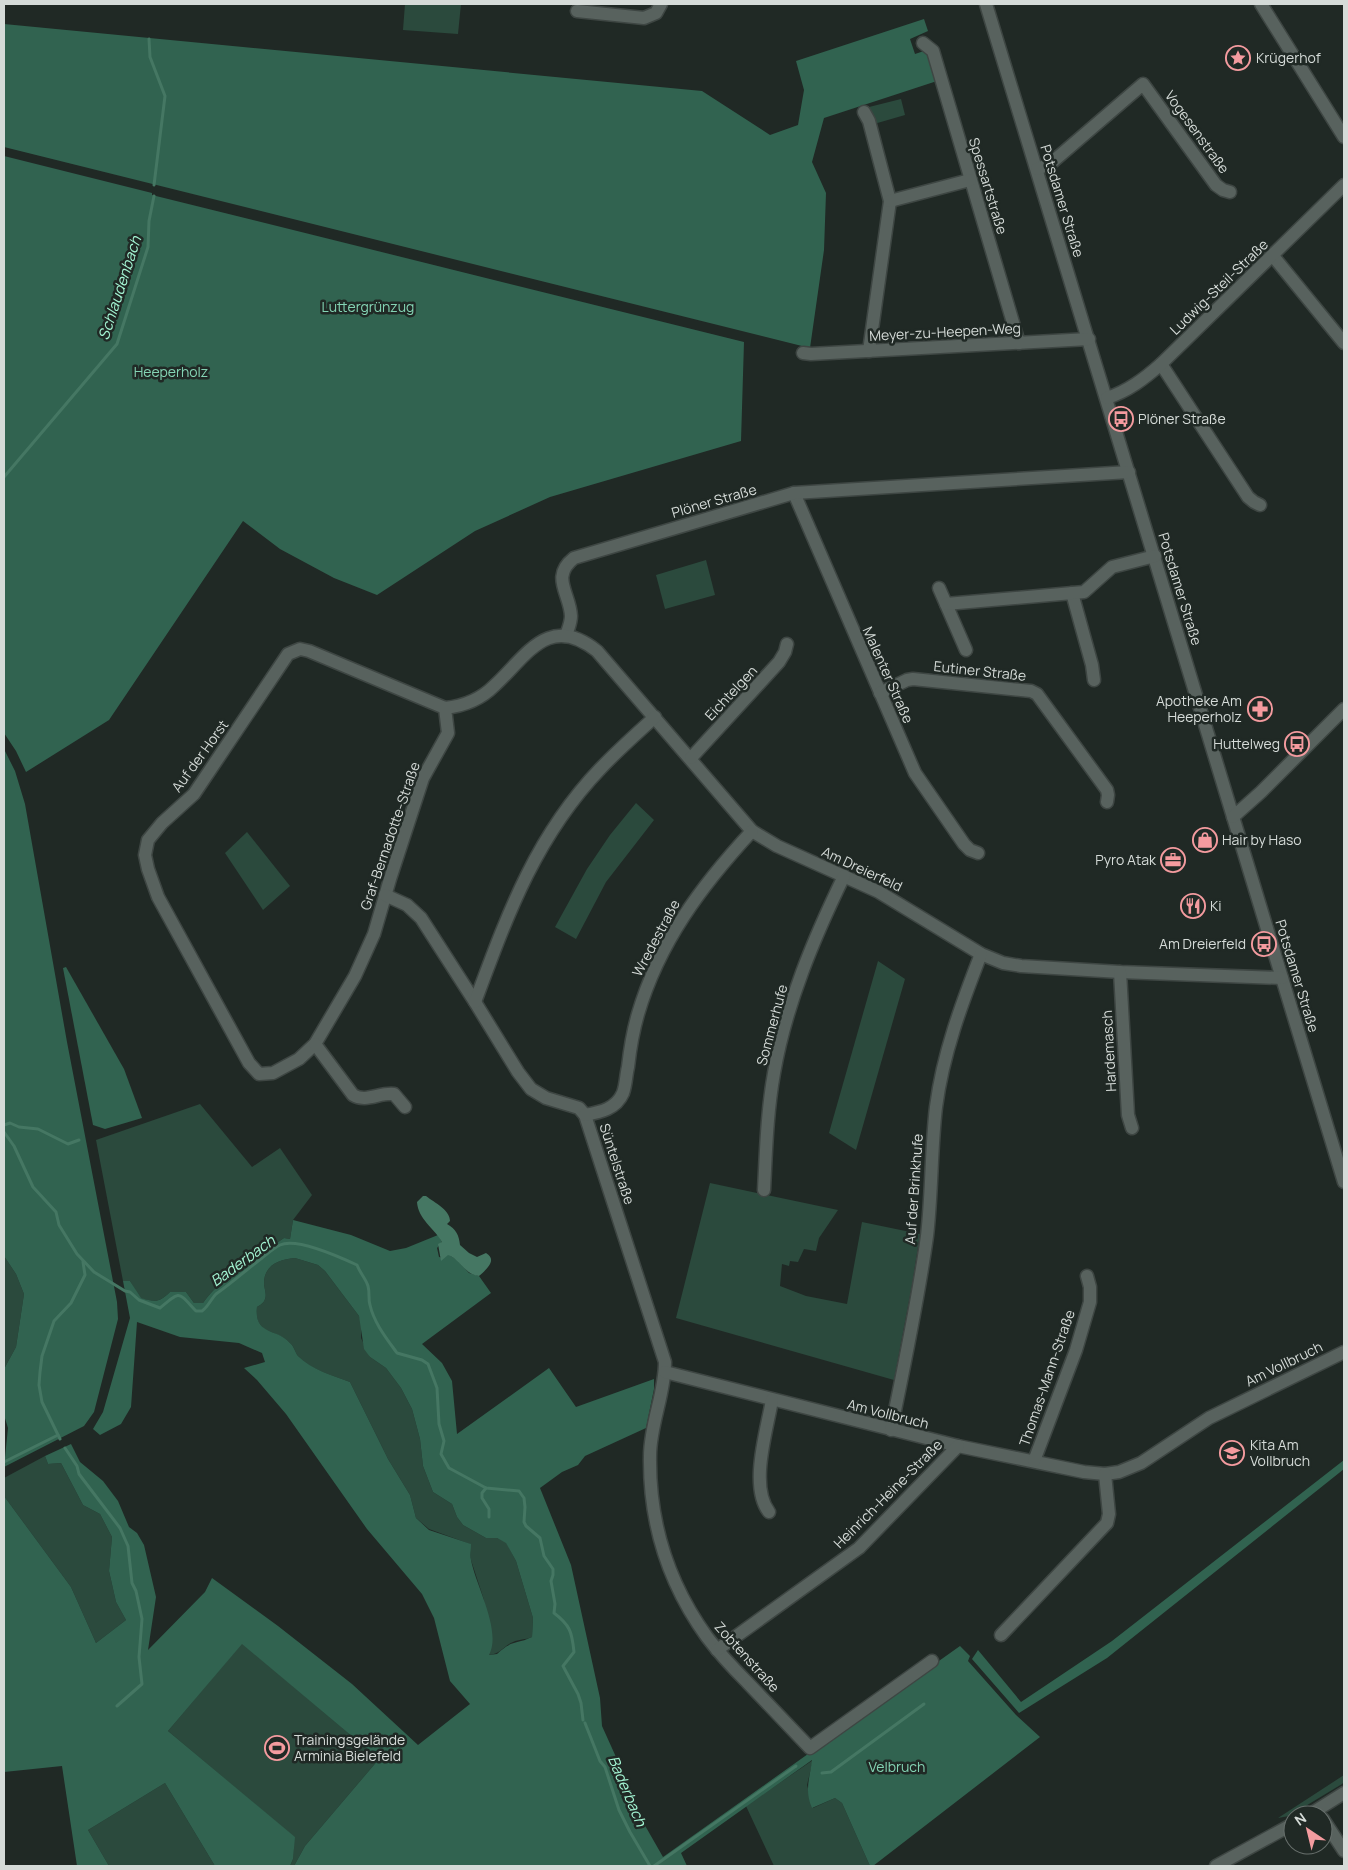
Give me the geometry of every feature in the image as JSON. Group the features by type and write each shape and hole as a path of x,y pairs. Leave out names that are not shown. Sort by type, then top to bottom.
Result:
{"street":[{"path":"577,11 644,18 656,12 661,4"},
{"name":"Potsdamer Straße","path":"986,4 1344,1182"},
{"path":"1262,4 1344,137"},
{"name":"Spessartstraße","path":"922,43 933,51 1020,343"},
{"name":"Vogesenstraße","path":"1037,169 1048,166 1143,84 1216,185 1230,192"},
{"path":"864,112 869,121 890,201 869,351"},
{"path":"890,201 970,180"},
{"name":"Ludwig-Steil-Straße","path":"1107,398 1129,389 1161,364 1344,185"},
{"path":"1273,256 1344,343"},
{"name":"Meyer-zu-Heepen-Weg","path":"804,353 1089,340"},
{"path":"1161,364 1248,497 1260,504"},
{"name":"Plöner Straße","path":"566,636 571,616 562,575 563,569 574,558 794,493 1129,472"},
{"name":"Malenter Straße","path":"794,493 919,780 964,844 970,850 978,853"},
{"path":"946,604 1084,592 1112,567 1154,556"},
{"path":"939,588 966,650"},
{"path":"1072,593 1092,665 1094,680"},
{"path":"445,708 454,707 478,698 494,686 532,647 546,640 566,636"},
{"name":"Am Dreierfeld","path":"566,636 578,639 597,651 752,831 777,846 900,903 981,954 1003,963 1021,966 1282,978"},
{"name":"Eichtelgen","path":"691,758 780,662 787,644"},
{"name":"Auf der Horst","path":"259,1074 249,1063 158,897 145,855 148,840 162,823 194,794 288,654 300,649 309,651 445,708"},
{"name":"Eutiner Straße","path":"880,693 913,679 1031,691 1037,694 1107,790 1107,802"},
{"name":"Graf-Bernadotte-Straße","path":"259,1074 272,1073 299,1059 315,1044 368,951 426,770 448,733 445,708"},
{"path":"1232,817 1261,792 1344,709"},
{"path":"476,1002 510,910 540,850 574,800 600,769 655,717"},
{"name":"Wredestraße","path":"585,1114 600,1112 611,1107 619,1100 624,1090 638,1014 658,962 696,896 752,831"},
{"name":"Sommerhufe","path":"764,1190 768,1112 774,1071 797,986 814,941 844,876"},
{"name":"Süntelstraße","path":"385,895 406,905 421,918 476,1002 518,1072 531,1089 546,1098 579,1108 585,1114 663,1352 665,1372"},
{"name":"Auf der Brinkhufe","path":"891,1430 920,1286 926,1242 932,1152 946,1055 958,1014 981,954"},
{"name":"Hardemasch","path":"1120,972 1128,1115 1132,1128"},
{"path":"315,1044 359,1098 394,1094 405,1107"},
{"name":"Thomas-Mann-Straße","path":"1034,1461 1076,1350 1090,1302 1090,1287 1087,1276"},
{"name":"Am Vollbruch","path":"665,1372 958,1446 1084,1472 1105,1474 1124,1470 1141,1463 1209,1418 1344,1352"},
{"name":"Zobtenstraße","path":"665,1372 652,1428 650,1453 650,1476 655,1520 667,1566 676,1585 687,1608 717,1650 810,1748 932,1661"},
{"path":"769,1512 764,1505 760,1483 761,1459 772,1400"},
{"name":"Heinrich-Heine-Straße","path":"717,1650 859,1548 958,1446"},
{"path":"1001,1635 1106,1523 1109,1514 1105,1474"},
{"path":"1329,1805 1344,1793"},
{"path":"1216,1866 1283,1829"},
{"path":"1333,1837 1344,1852"}],"shaded area":[{"path":"405,4 461,4 458,34 403,30"},
{"path":"901,99 905,115 874,124 869,107"},
{"path":"706,560 715,595 665,609 656,575"},
{"path":"636,803 654,820 606,882 576,939 555,927 587,869 610,835"},
{"path":"247,832 290,886 263,910 225,853"},
{"path":"878,961 905,979 856,1150 829,1133"},
{"path":"200,1104 252,1167 280,1148 312,1195 293,1220 290,1239 284,1238 230,1275 203,1303 194,1303 186,1292 170,1292 156,1301 140,1298 130,1281 123,1281 96,1140"},
{"path":"710,1183 838,1210 819,1238 816,1251 804,1249 798,1262 790,1261 789,1266 782,1264 780,1286 806,1296 847,1304 862,1222 920,1234 894,1380 676,1318"},
{"path":"423,1196 438,1204 448,1213 450,1221 447,1224 453,1228 459,1238 460,1245 477,1257 486,1253 489,1256 491,1259 490,1265 479,1276 470,1273 448,1255 441,1261 438,1244 442,1242 423,1218 418,1208 417,1202"},
{"path":"4,1256 16,1274 24,1294 16,1347 4,1369"},
{"path":"295,1258 318,1265 325,1271 359,1316 361,1321 361,1338 370,1357 386,1368 401,1388 412,1409 420,1439 423,1466 433,1492 452,1504 457,1517 463,1525 486,1538 497,1538 506,1542 516,1561 533,1618 532,1637 515,1641 499,1652 488,1655 484,1600 471,1560 470,1544 429,1529 416,1518 410,1495 388,1459 350,1382 309,1365 298,1356 290,1343 262,1327 259,1323 257,1307 263,1303 266,1297 264,1283 267,1272 274,1264"},
{"path":"45,1456 48,1464 61,1463 83,1505 100,1514 112,1537 109,1571 116,1602 126,1620 96,1643 71,1587 4,1496 4,1478"},
{"name":"Trainingsgelände Arminia Bielefeld","path":"242,1643 379,1759 305,1846 294,1866 290,1866 293,1859 294,1837 168,1731"},
{"path":"813,1760 807,1785 813,1808 835,1798 842,1803 870,1866 774,1866 746,1806"},
{"path":"1344,1775 1344,1782 1342,1784 1307,1805 1298,1805"},
{"path":"165,1783 215,1866 109,1866 88,1830"}],"green space":[{"path":"924,19 928,31 910,39 915,54 927,50 937,81 824,118 812,162 826,193 824,250 810,348 4,147 4,24 702,91 770,135 798,125 804,90 796,61"},
{"name":"Heeperholz","path":"4,156 152,193 152,195 744,342 741,441 550,497 475,531 377,595 334,578 280,549 243,521 109,720 26,772 16,751 4,733"},
{"path":"4,749 15,771 25,804 67,1042 117,1302 118,1319 94,1412 84,1426 4,1467 8,1428 4,1415 4,1369 16,1347 24,1294 16,1274 4,1256"},
{"path":"66,967 124,1069 142,1118 105,1129 93,1125 63,968"},
{"name":"Velbruch","path":"293,1220 351,1235 390,1251 406,1248 438,1235 442,1242 437,1248 439,1257 443,1258 448,1254 457,1260 469,1273 479,1276 491,1293 422,1344 442,1363 452,1381 457,1434 549,1368 576,1407 654,1379 654,1389 646,1428 585,1456 578,1465 562,1472 540,1488 571,1565 600,1698 602,1726 625,1777 639,1815 663,1857 960,1646 970,1656 968,1661 1016,1715 1040,1737 873,1866 870,1866 842,1803 835,1798 812,1808 808,1790 812,1760 681,1853 687,1866 294,1866 305,1846 379,1759 242,1644 168,1731 295,1837 293,1859 290,1866 215,1866 165,1783 88,1830 109,1866 77,1866 62,1766 4,1772 4,1496 71,1587 96,1643 126,1620 116,1602 109,1571 112,1537 100,1514 83,1505 61,1463 48,1464 45,1456 71,1444 80,1462 103,1481 118,1501 129,1527 137,1533 144,1545 156,1597 148,1650 205,1592 212,1578 278,1626 352,1684 418,1745 470,1704 450,1681 434,1618 422,1594 367,1529 286,1414 257,1380 244,1368 265,1362 262,1353 239,1343 180,1337 137,1322 131,1407 121,1424 100,1435 93,1429 103,1412 130,1318 123,1281 130,1281 141,1298 157,1301 170,1292 186,1292 194,1303 203,1303 220,1284 240,1267 284,1238 290,1239","holes":["295,1258 318,1265 325,1271 359,1316 364,1349 370,1357 386,1368 401,1388 412,1409 420,1439 423,1466 433,1492 452,1504 457,1517 463,1525 486,1538 497,1538 506,1543 516,1561 533,1618 532,1637 511,1644 497,1654 489,1655 492,1645 490,1621 471,1560 471,1544 429,1530 416,1518 410,1495 388,1459 350,1382 322,1372 310,1365 298,1356 293,1346 285,1338 267,1330 259,1323 257,1307 265,1299 264,1283 270,1267 284,1260"]},
{"path":"1344,1460 1344,1469 1107,1658 1019,1713 972,1659 978,1650 1021,1702 1112,1641"}],"waterway":[{"name":"Schlaudenbach","path":"149,39 150,57 165,96 154,185"},
{"name":"Schlaudenbach","path":"4,477 117,344 148,247 149,221 154,196"},
{"path":"4,1125 10,1123 19,1127 38,1129 68,1144 79,1140"},
{"name":"Baderbach","path":"4,1132 14,1146 33,1187 56,1212 59,1225 77,1254 94,1272 125,1291 130,1292 139,1300 160,1308 172,1298 179,1296 186,1300 196,1311 202,1311 216,1294 273,1249 288,1243 319,1249 357,1265 368,1286 369,1303 374,1318 389,1342 397,1353 422,1360 428,1364 437,1388 439,1424 444,1441 441,1454 449,1468 486,1488 519,1491 524,1498 524,1522 540,1538 544,1556 553,1569 551,1581 555,1604 554,1613 564,1621 571,1634 574,1652 563,1666 578,1694 583,1720"},
{"path":"60,1439 42,1402 39,1385 42,1356 54,1321 71,1303 85,1275 83,1262"},
{"path":"4,1462 58,1435"},
{"path":"65,1448 77,1466 79,1474 120,1528 128,1546 132,1583 136,1591 142,1619 139,1657 142,1684 117,1706"},
{"path":"486,1488 482,1493 482,1498 489,1509 489,1517"},
{"path":"822,1773 831,1772 924,1704"},
{"name":"Baderbach","path":"585,1723 600,1761 605,1767 619,1810 650,1866"},
{"path":"654,1866 796,1766"}],"place":[{"name":"Krügerhof","path":"1238,58"},
{"name":"Plöner Straße","path":"1121,419"},
{"name":"Apotheke Am Heeperholz","path":"1260,709"},
{"name":"Huttelweg","path":"1297,744"},
{"name":"Hair by Haso","path":"1205,840"},
{"name":"Pyro Atak","path":"1173,860"},
{"name":"Ki","path":"1193,906"},
{"name":"Am Dreierfeld","path":"1264,944"},
{"name":"Kita Am Vollbruch","path":"1232,1453"},
{"name":"Trainingsgelände Arminia Bielefeld","path":"277,1748"}],"park label":[{"name":"Luttergrünzug","path":"368,307"}]}
